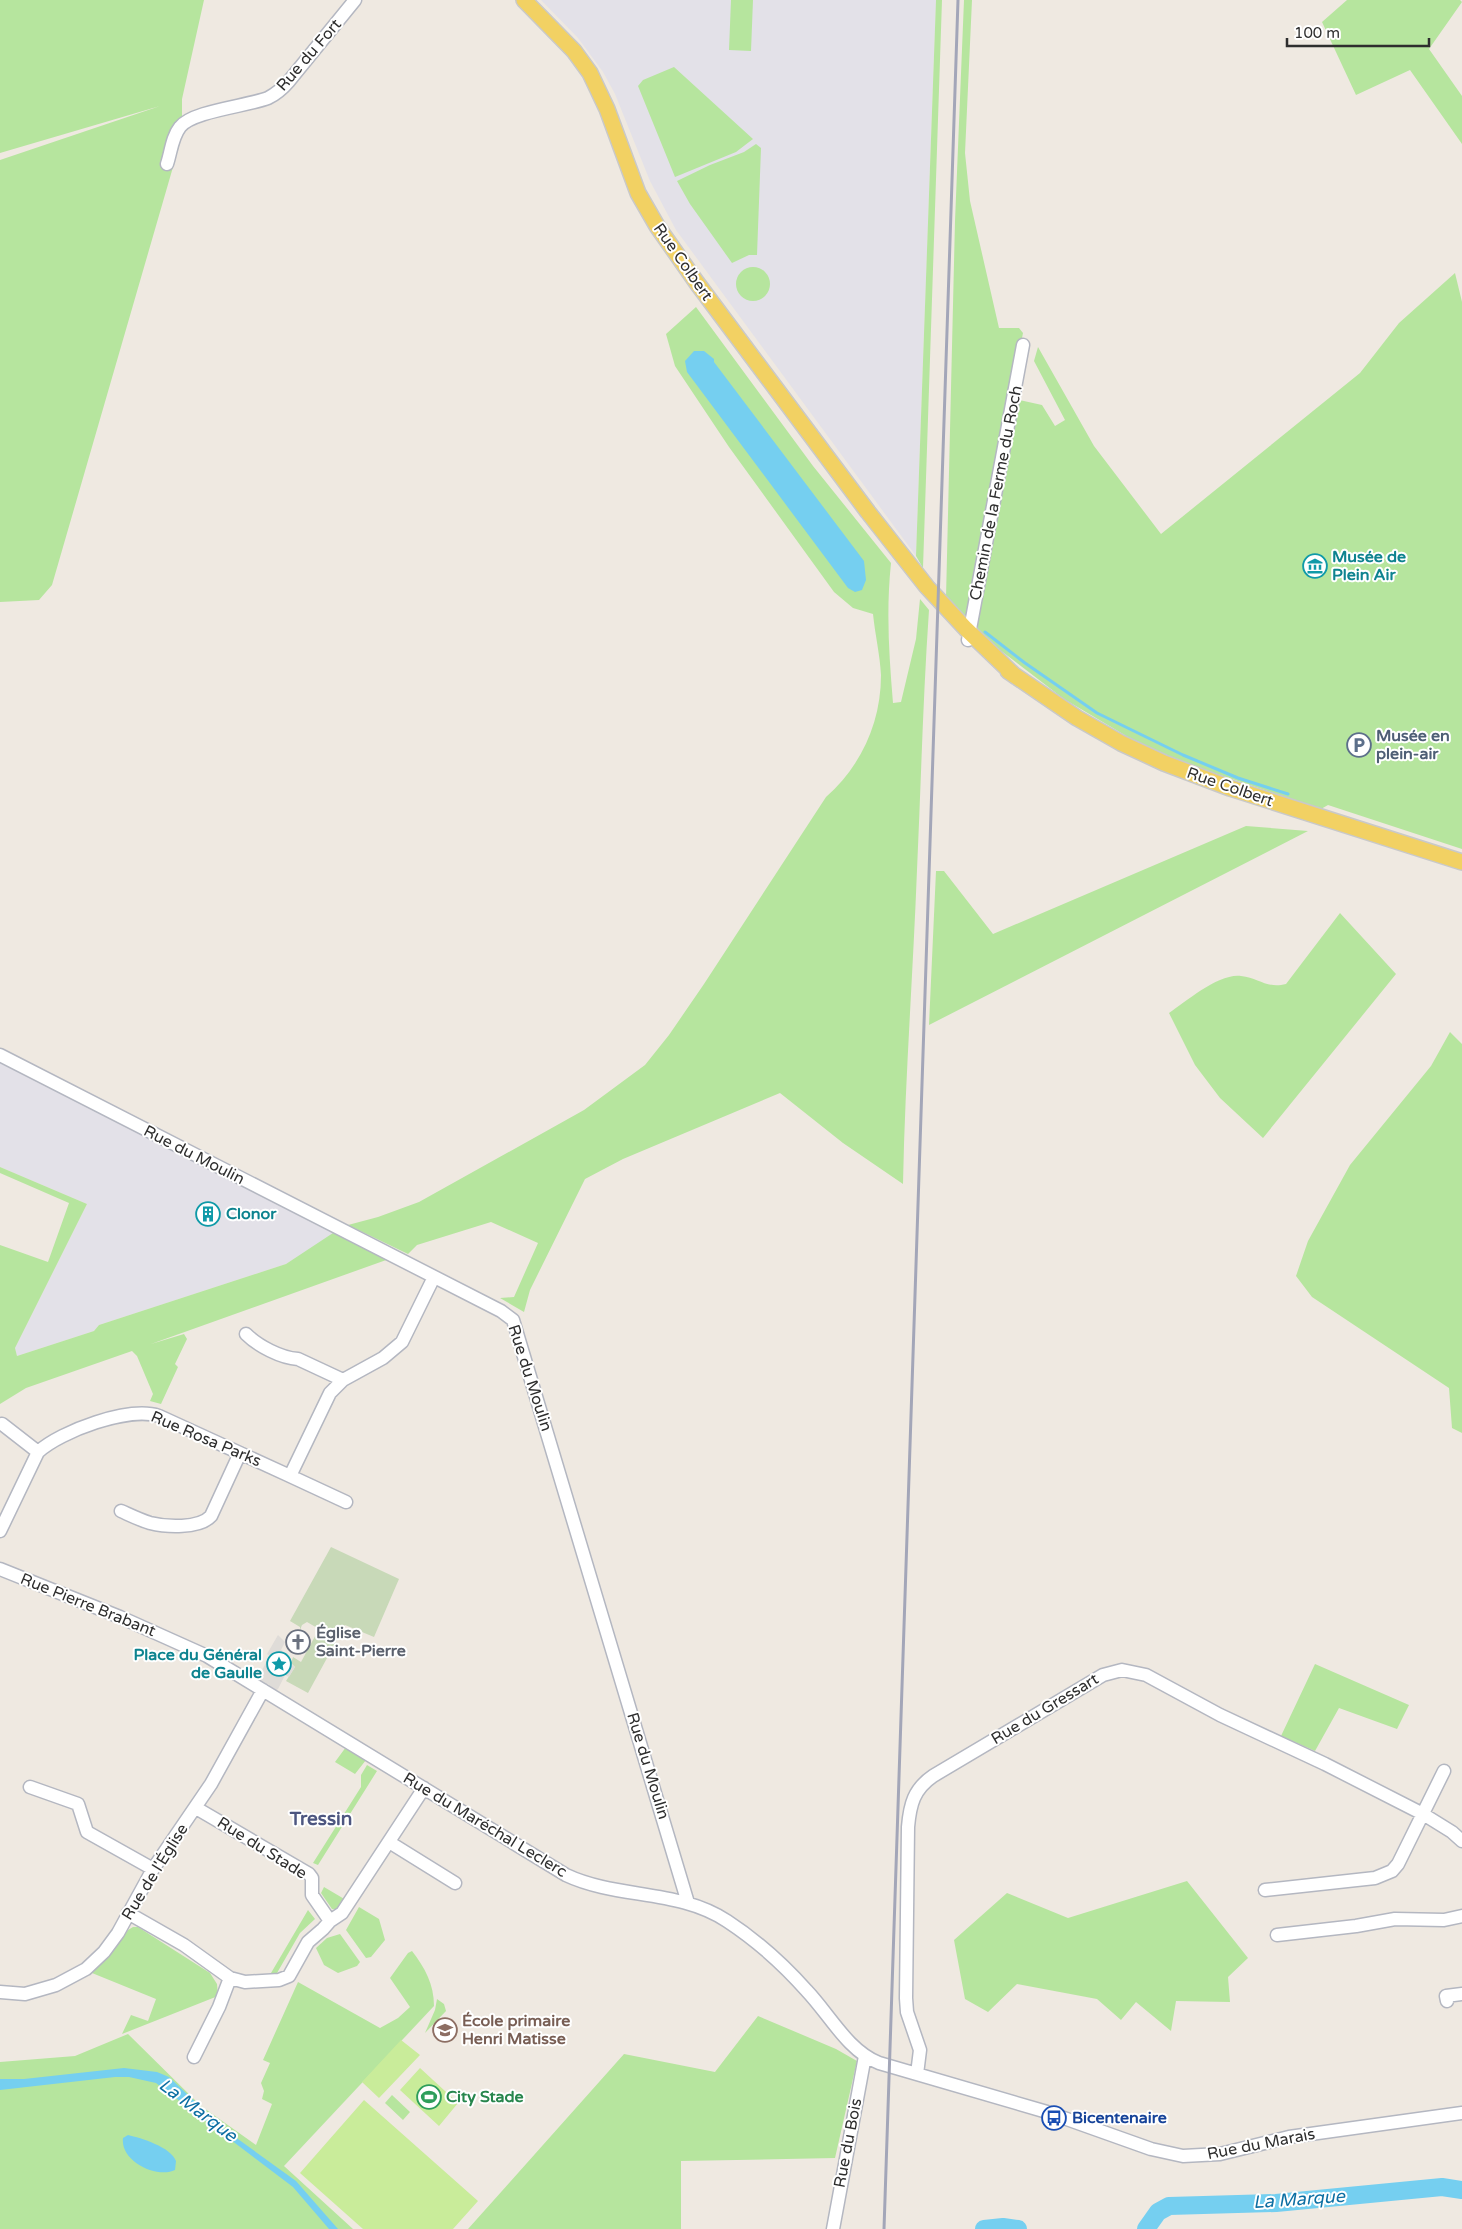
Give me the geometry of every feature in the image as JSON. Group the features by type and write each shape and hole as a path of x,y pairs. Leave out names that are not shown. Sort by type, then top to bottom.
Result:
{"main road":[{"name":"Rue Colbert","path":"524,0 574,51 590,73 607,109 630,175 657,226 868,512 969,637 1015,676 1054,704 1101,732 1164,763 1230,788 1462,862"}],"street":[{"name":"Rue du Fort","path":"168,164 174,138 182,125 196,117 264,99 277,93 290,81 356,0"},
{"name":"Chemin de la Ferme du Roch","path":"969,637 1023,345"},
{"name":"Rue du Moulin","path":"0,1056 501,1311 516,1324 688,1903"},
{"path":"290,1476 327,1398 343,1380 383,1358 402,1342 434,1277"},
{"path":"246,1334 254,1341 281,1354 298,1359 343,1380"},
{"name":"Rue Rosa Parks","path":"0,1531 38,1452 48,1443 61,1435 122,1415 141,1412 159,1416 346,1502"},
{"path":"2,1424 38,1452"},
{"path":"121,1511 156,1524 193,1524 204,1522 211,1516 240,1453"},
{"name":"Rue Pierre Brabant","path":"0,1569 171,1639 223,1665 258,1687"},
{"name":"Rue du Gressart","path":"917,2074 920,2050 907,2012 906,1998 908,1827 915,1794 933,1776 1103,1675 1122,1670 1146,1675 1220,1715 1325,1764 1423,1814 1452,1832 1462,1841"},
{"name":"Rue du Maréchal Leclerc","path":"258,1687 553,1868 575,1879 688,1903 728,1921 772,1956 807,1990 854,2047 865,2056"},
{"name":"Rue de l'Église","path":"0,1992 33,1993 73,1978 93,1964 104,1952 118,1933 153,1869 196,1808 243,1729 258,1687"},
{"path":"1265,1890 1375,1878 1387,1874 1398,1864 1444,1771"},
{"path":"30,1787 78,1804 87,1832 153,1869"},
{"path":"128,1913 184,1945 230,1978 240,1982 253,1982 284,1978 292,1972 308,1942 324,1929 330,1921 342,1913 424,1788"},
{"name":"Rue du Stade","path":"196,1808 310,1874 312,1878 312,1895 330,1921"},
{"path":"389,1842 455,1883"},
{"path":"1277,1935 1356,1926 1395,1919 1444,1920 1462,1916"},
{"path":"194,2057 223,1997 230,1978"},
{"path":"1447,2001 1446,1996 1462,1994"},
{"name":"Rue du Marais","path":"865,2056 879,2064 1047,2112 1151,2148 1183,2156 1220,2154 1289,2137 1462,2113"},
{"name":"Rue du Bois","path":"833,2226 865,2056"}],"shaded area":[{"path":"541,0 936,0 916,556 676,230 650,181 615,94 603,72 578,38"},
{"path":"0,1049 173,1139 348,1225 286,1264 99,1325 94,1331 17,1356 15,1348 87,1204 0,1167"},
{"name":"Place du Général de Gaulle","path":"278,1635 285,1642 281,1650 288,1654 284,1659 295,1667 289,1677 285,1675 278,1689 270,1695 254,1684 270,1656 267,1654"}],"green space":[{"path":"0,0 204,0 182,99 182,136 52,585 39,600 0,602 0,160 160,106 0,153"},
{"path":"731,0 753,0 751,51 729,50"},
{"path":"936,0 942,0 923,568 916,556"},
{"path":"964,0 972,0 965,153 970,201 999,328 1019,328 1023,333 1010,398 1042,405 1055,426 1065,420 1034,361 1038,347 1094,446 1161,534 1360,373 1399,323 1455,273 1462,302 1462,849 1328,805 1321,809 1182,762 1128,737 1064,699 979,634 946,598 955,221"},
{"path":"1347,0 1460,0 1462,2 1429,49 1462,96 1462,144 1410,70 1356,95 1322,22"},
{"path":"674,67 753,139 736,152 675,177 638,86 643,80"},
{"path":"756,144 761,148 757,255 749,255 732,263 690,204 677,181 710,165 744,152"},
{"path":"753,267 765,272 770,284 765,296 753,301 741,296 736,284 741,272"},
{"path":"696,307 813,466 891,563 889,633 893,703 901,702 916,639 920,599 929,610 905,1105 903,1184 843,1143 780,1093 623,1159 585,1179 530,1290 524,1312 500,1298 514,1297 538,1243 491,1222 417,1245 408,1254 348,1225 378,1217 419,1202 584,1110 645,1065 669,1035 704,984 826,797 849,772 859,757 873,727 880,693 880,660 873,614 853,608 834,592 729,447 675,366 666,334"},
{"path":"1246,826 1308,831 929,1025 936,871 944,871 993,934"},
{"path":"1340,913 1396,974 1263,1138 1220,1098 1195,1065 1169,1013 1213,983 1232,976 1247,977 1273,985 1286,984"},
{"path":"1450,1032 1462,1044 1462,1433 1452,1428 1449,1388 1312,1297 1296,1276 1308,1241 1350,1165 1431,1066"},
{"path":"0,1167 87,1204 15,1348 17,1356 94,1331 99,1325 286,1264 333,1233 389,1259 151,1344 184,1334 187,1339 175,1364 178,1367 161,1404 150,1401 153,1394 137,1356 132,1351 26,1388 0,1404 0,1245 48,1262 69,1203 0,1173"},
{"path":"331,1547 399,1579 374,1637 345,1625 308,1693 286,1681 295,1667 291,1663 293,1657 301,1662 319,1629 307,1622 302,1625 300,1630 300,1627 290,1621"},
{"path":"1315,1664 1409,1705 1397,1729 1339,1708 1315,1751 1281,1736"},
{"path":"346,1747 366,1760 355,1774 335,1762"},
{"path":"367,1765 377,1771 318,1865 313,1863 361,1787 361,1775"},
{"path":"1187,1881 1248,1958 1228,1977 1230,2002 1176,2001 1171,2031 1136,2002 1121,2020 1097,1999 1017,1984 988,2012 965,1999 954,1940 1007,1893 1068,1918"},
{"path":"324,1887 346,1900 340,1910 332,1909 321,1893"},
{"path":"359,1907 379,1919 385,1940 371,1957 366,1958 346,1930"},
{"path":"308,1910 315,1919 300,1933 277,1973 271,1973"},
{"path":"138,1927 210,1973 217,1984 218,1996 122,2034 131,2015 148,2021 156,1999 92,1973 111,1954 128,1930"},
{"path":"340,1934 360,1962 357,1966 338,1973 324,1965 316,1948 327,1938"},
{"path":"412,1951 428,1977 434,1998 434,2006 284,2166 353,2229 0,2229 0,2062 75,2056 128,2034 201,2106 256,2145 272,2104 262,2099 264,2091 261,2083 270,2063 263,2060 298,1982 380,2028 398,2018 410,2007 390,1978 408,1953"},
{"path":"437,1999 444,2004 446,2011 425,2033 435,2010"},
{"path":"758,2016 836,2049 857,2061 835,2158 681,2161 681,2229 468,2229 624,2054 715,2072"},
{"path":"401,2040 420,2055 379,2098 362,2082"},
{"name":"City Stade","path":"420,2068 458,2103 439,2126 400,2090"},
{"path":"392,2095 410,2112 403,2120 385,2103"},
{"path":"364,2100 478,2201 453,2229 363,2229 300,2173"}],"water":[{"path":"694,351 704,351 714,359 714,362 864,561 866,580 862,590 855,592 848,588 687,372 685,361"},
{"name":"La Marque","path":"124,2068 157,2072 169,2077 224,2129 296,2181 338,2229 329,2229 293,2187 156,2083 129,2077 115,2077 0,2090 0,2079 24,2079"},
{"path":"128,2135 155,2144 168,2151 176,2161 175,2170 159,2172 150,2170 133,2161 127,2154 124,2146 123,2138"}],"waterway":[{"path":"985,632 1025,663 1097,713 1183,755 1238,778 1288,794"},
{"name":"La Marque","path":"1146,2229 1158,2212 1169,2206 1276,2203 1442,2187 1462,2190"},
{"name":"La Marque","path":"984,2229 1003,2227 1018,2229"}],"railway":[{"path":"884,2229 958,0"}],"place":[{"name":"Musée de Plein Air","path":"1315,566"},
{"name":"Musée en plein-air","path":"1359,745"},
{"name":"Clonor","path":"208,1214"},
{"name":"Église Saint-Pierre","path":"298,1642"},
{"name":"Place du Général de Gaulle","path":"279,1664"},
{"name":"École primaire Henri Matisse","path":"445,2030"},
{"name":"City Stade","path":"429,2097"},
{"name":"Bicentenaire","path":"1054,2118"}],"district":[{"name":"Tressin","path":"321,1819"}]}
